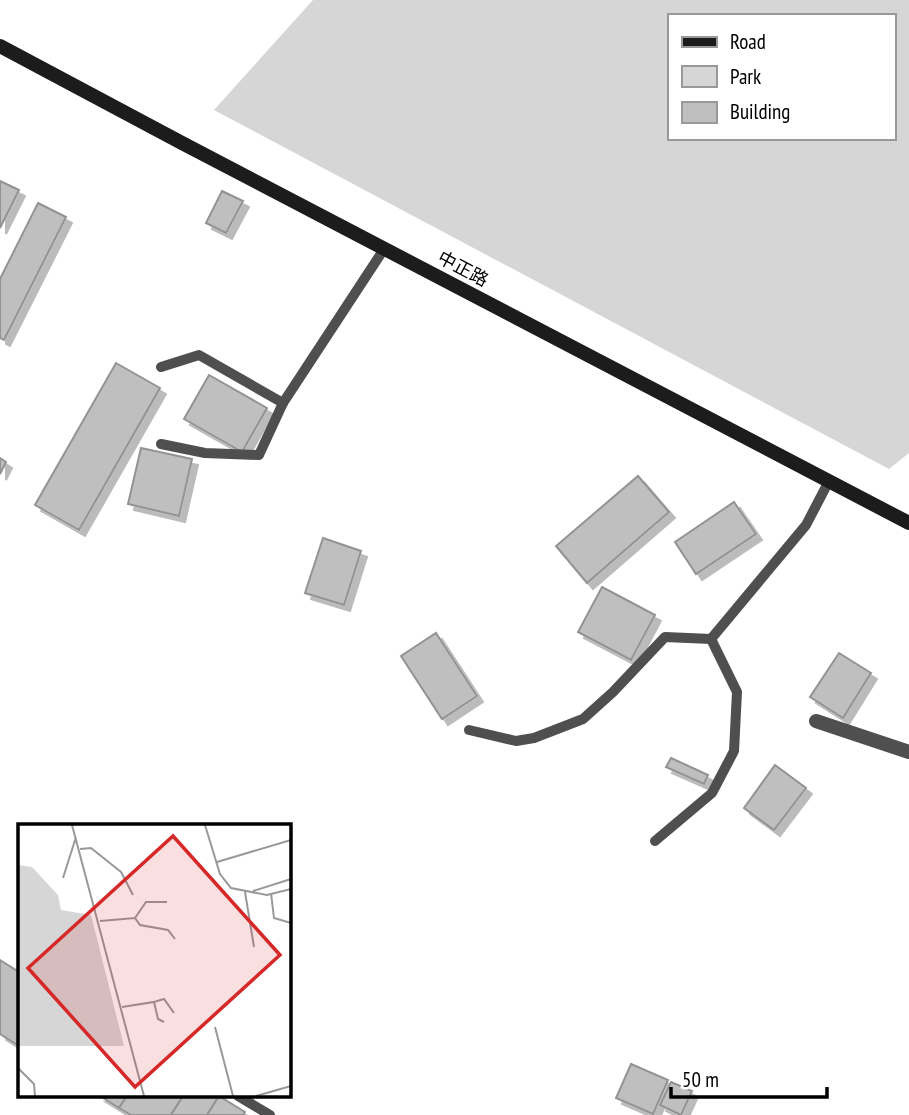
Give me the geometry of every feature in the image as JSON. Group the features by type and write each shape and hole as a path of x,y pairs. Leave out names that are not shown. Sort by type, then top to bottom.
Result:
{"main road":[{"name":"中正路","path":"0,46 909,523"}],"street":[{"path":"816,721 909,752"}],"lane":[{"path":"160,443 205,453 259,455 283,403 384,249"},
{"path":"161,367 199,355 283,403"},
{"path":"711,639 806,525 829,481"},
{"path":"469,730 516,741 534,738 583,719 613,692 665,636 711,639"},
{"path":"655,841 712,793 734,751 737,692 711,639"},
{"path":"241,1098 270,1115"}],"green space":[{"path":"313,0 909,0 909,453 889,469 214,110"}],"building":[{"path":"0,181 19,190 0,228"},
{"path":"222,191 243,201 226,233 206,223"},
{"path":"38,203 66,217 4,340 0,338 0,279"},
{"path":"116,363 160,388 79,530 35,505"},
{"path":"209,375 267,408 242,452 184,419"},
{"path":"141,448 192,459 179,516 128,504"},
{"path":"0,458 6,462 0,474"},
{"path":"638,476 669,512 587,583 556,546"},
{"path":"734,502 756,534 696,574 675,542"},
{"path":"323,538 361,551 344,605 305,593"},
{"path":"602,587 655,615 631,660 578,632"},
{"path":"436,633 477,696 442,719 401,656"},
{"path":"839,653 871,673 843,718 810,697"},
{"path":"671,758 708,775 704,784 666,767"},
{"path":"775,765 806,788 774,830 744,808"},
{"path":"0,960 18,971 18,1045 0,1034"},
{"path":"631,1064 668,1080 653,1114 616,1098"},
{"path":"671,1082 692,1091 681,1115 660,1105"},
{"path":"103,1098 126,1098 119,1108"},
{"path":"126,1098 182,1098 171,1115 131,1115 119,1108"},
{"path":"182,1098 218,1098 207,1115 171,1115"},
{"path":"218,1098 245,1112 243,1115 207,1115"}]}
